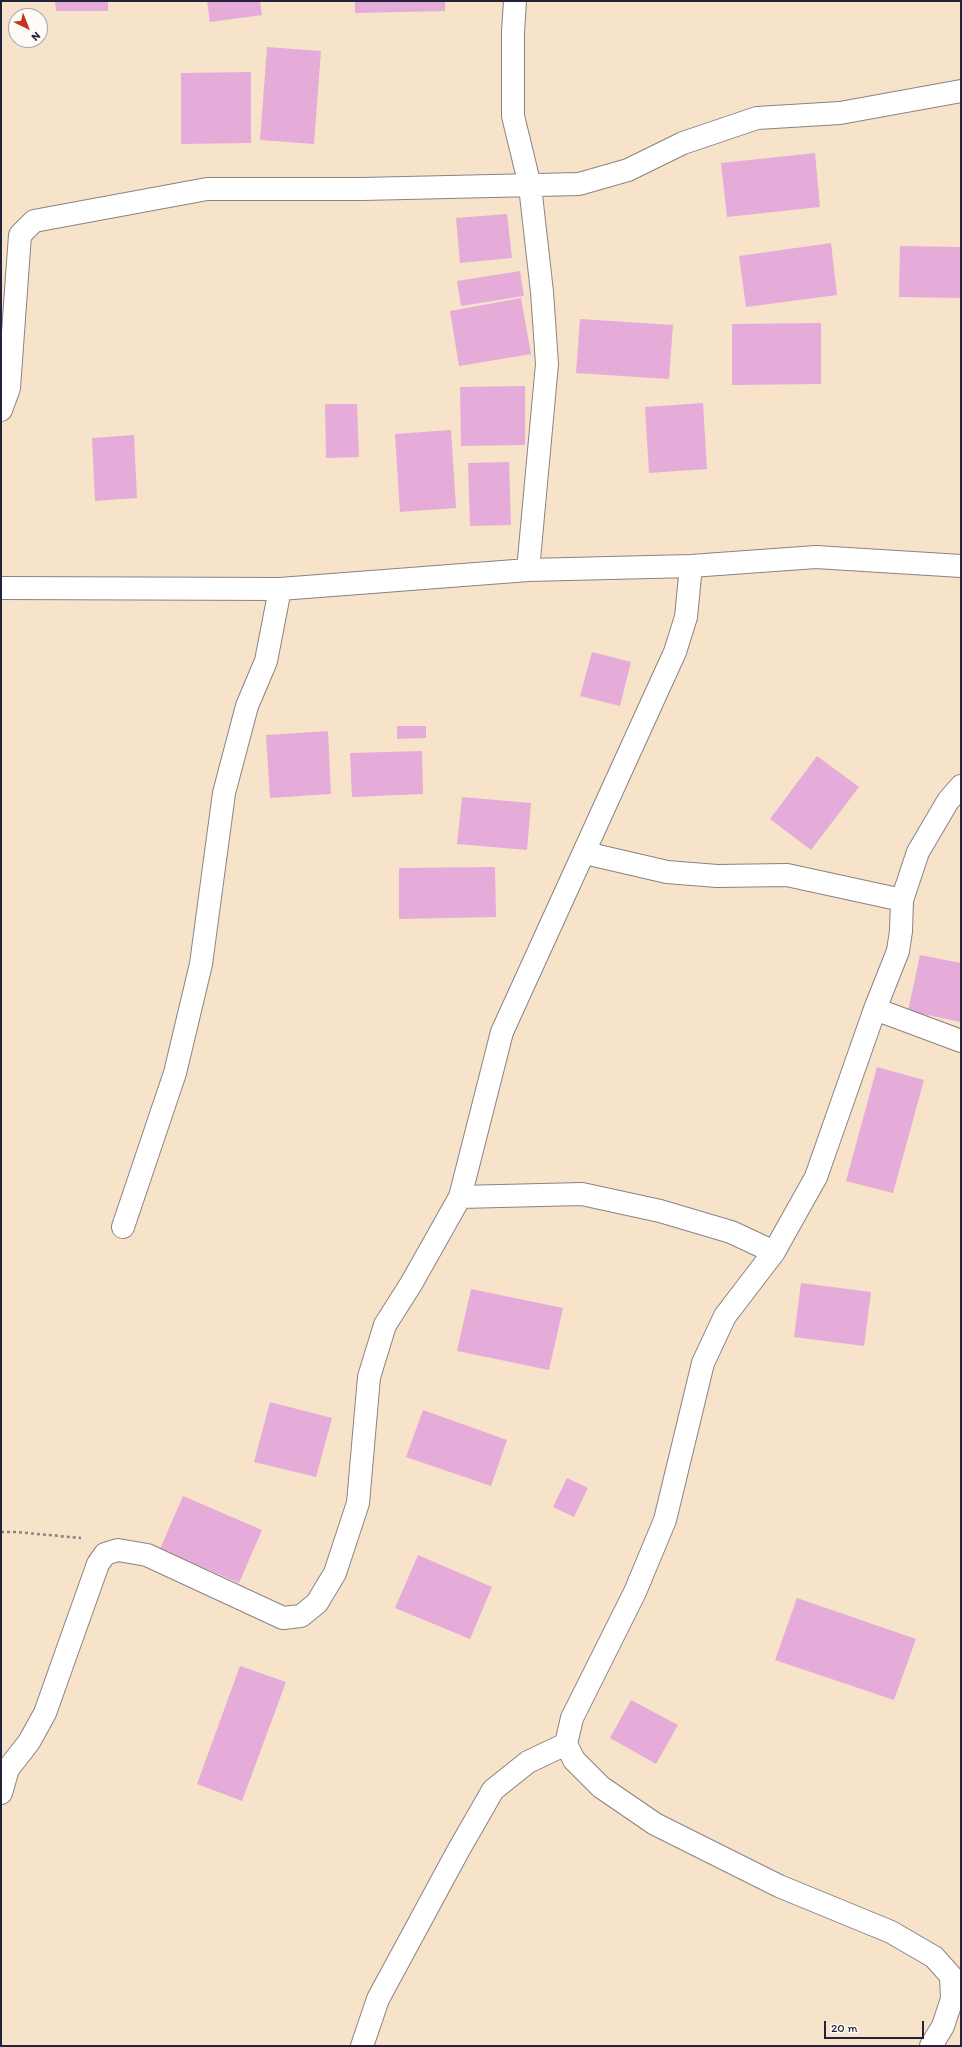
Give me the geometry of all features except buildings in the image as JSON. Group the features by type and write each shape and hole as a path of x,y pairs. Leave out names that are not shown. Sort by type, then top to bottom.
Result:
{"street":[{"path":"515,1 513,32 513,116 530,186 542,292 547,364 528,570"},
{"path":"1,410 9,388 20,235 34,221 207,189 530,186 579,184 628,170 683,143 757,118 840,113 961,91"},
{"path":"1,588 280,589 528,570 691,566 816,557 961,566"},
{"path":"1,1793 8,1769 29,1742 46,1714 98,1564 105,1554 118,1550 147,1555 282,1618 301,1616 317,1603 336,1573 358,1503 370,1377 385,1325 411,1284 460,1197 502,1032 585,853 675,652 686,617 691,566"},
{"path":"123,1227 175,1073 201,964 224,794 247,706 266,661 280,589"},
{"path":"931,2046 943,2026 952,1999 951,1976 934,1957 891,1932 778,1886 656,1824 601,1787 574,1760 566,1744 572,1718 635,1592 665,1520 703,1363 725,1316 774,1252 816,1177 875,1009 898,951 901,931 902,900 918,852 948,801 961,786"},
{"path":"585,853 667,872 717,876 787,875 902,900"},
{"path":"875,1009 961,1041"},
{"path":"460,1197 582,1194 660,1211 731,1232 774,1252"},
{"path":"362,2046 378,1999 458,1851 493,1790 528,1762 566,1744"}],"path":[{"path":"1,1532 47,1534 83,1539 98,1544 105,1554"}]}
